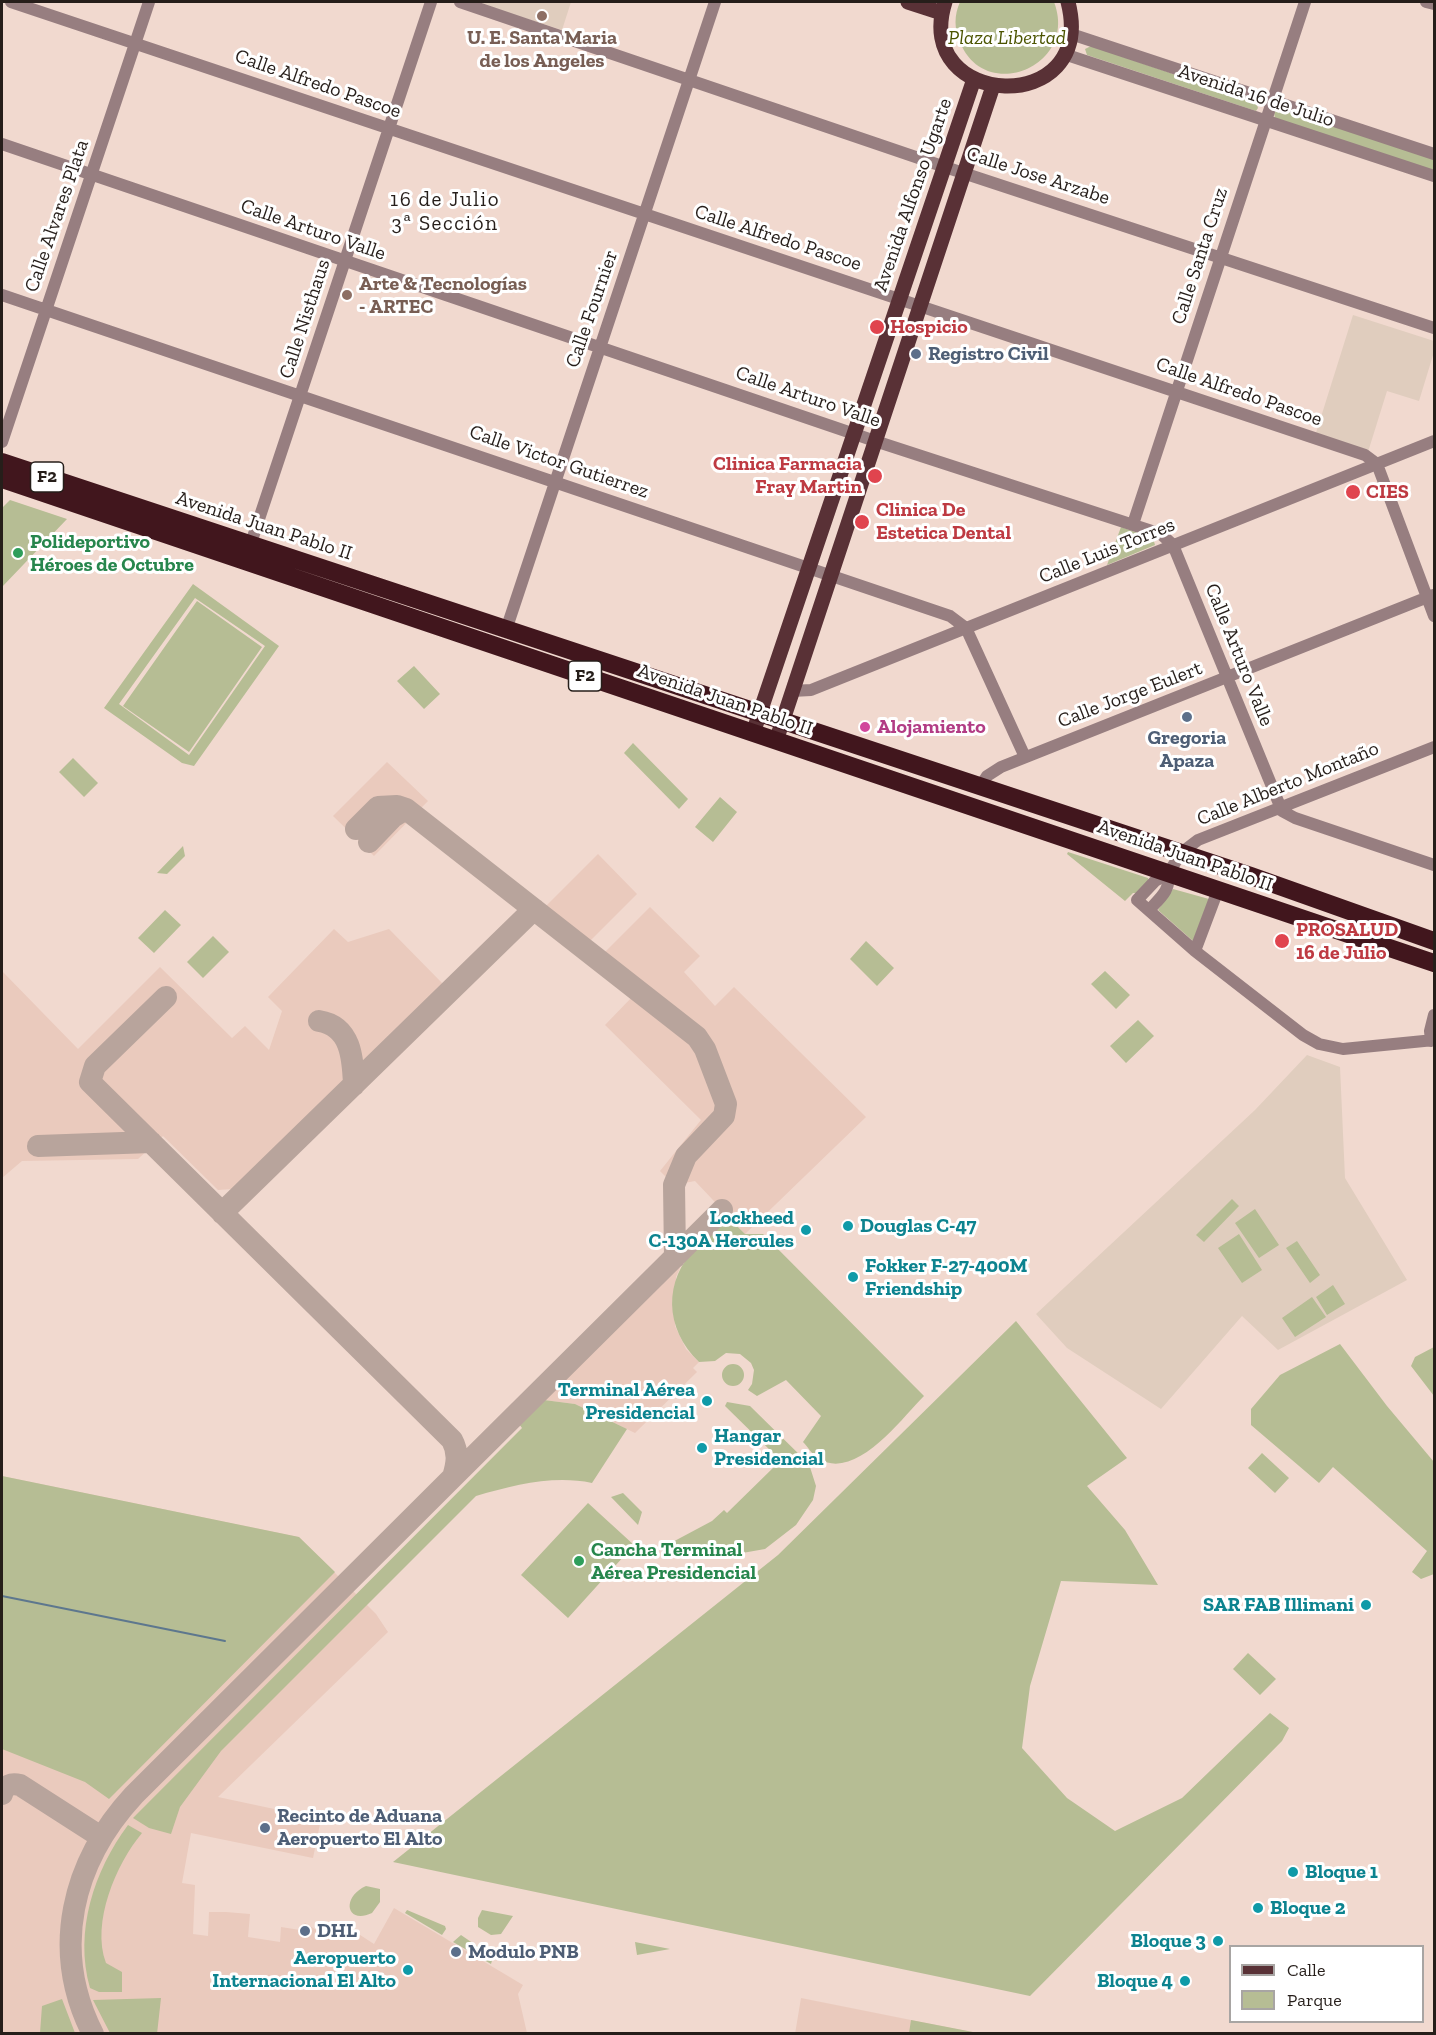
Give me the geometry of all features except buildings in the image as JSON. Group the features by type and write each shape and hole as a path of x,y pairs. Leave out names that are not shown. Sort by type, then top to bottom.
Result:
{"highway":[{"name":"Avenida Juan Pablo II","path":"2,462 1181,853 1434,941"},
{"name":"Avenida Juan Pablo II","path":"2,479 1434,963"}],"main road":[{"path":"908,2 943,7 944,42 950,56 974,79 993,86 1024,85 1052,70 1064,54 1071,34 1072,18 1068,2"},
{"name":"Avenida Alfonso Ugarte","path":"753,733 856,434 974,79"},
{"name":"Avenida Alfonso Ugarte","path":"776,741 993,86"}],"street":[{"name":"Calle Alfredo Pascoe","path":"11,2 901,298 1365,455 1377,464"},
{"name":"Calle Alvares Plata","path":"2,442 149,2"},
{"name":"Calle Nisthaus","path":"250,546 431,2"},
{"name":"Calle Jose Arzabe","path":"459,2 945,167 1223,256 1434,328"},
{"name":"Calle Fournier","path":"506,630 715,2"},
{"name":"Calle Santa Cruz","path":"1133,524 1305,2"},
{"path":"1426,2 1434,4"},
{"name":"Avenida 16 de Julio","path":"1071,34 1434,154"},
{"name":"Avenida 16 de Julio","path":"1064,54 1434,177"},
{"name":"Calle Arturo Valle","path":"2,144 875,441 1161,534 1173,545 1280,808"},
{"name":"Calle Victor Gutierrez","path":"2,295 939,611 958,620 966,628"},
{"name":"Calle Luis Torres","path":"792,691 811,690 1434,441"},
{"path":"1377,464 1431,596 1434,616"},
{"name":"Calle Jorge Eulert","path":"980,787 993,771 1024,757 1431,596"},
{"path":"966,628 1024,757"},
{"name":"Calle Alberto Montaño","path":"1168,874 1181,853 1198,840 1434,747"},
{"path":"1280,808 1294,818 1434,865"},
{"path":"1168,874 1155,880 1137,900 1196,951 1303,1035 1319,1044 1356,1049 1433,1041 1430,1031 1434,1015"},
{"path":"1149,910 1166,891 1168,874"},
{"path":"1196,951 1218,890"}],"shaded area":[{"name":"U. E. Santa Maria de los Angeles","path":"475,2 571,2 562,30"},
{"path":"1353,315 1434,341 1434,352 1419,401 1387,391 1368,452 1315,436"},
{"path":"387,762 428,801 374,856 333,816"},
{"path":"598,854 637,894 587,944 543,909"},
{"path":"650,907 700,956 684,972 715,1006 734,987 866,1117 745,1234 695,1181 674,1185 660,1171 701,1120 605,1025 633,996 686,1036 695,1028 602,955"},
{"path":"334,929 348,942 389,929 444,985 232,1189 218,1190 163,1136 138,1159 22,1161 2,1178 2,971 78,1049 160,967 232,1038 245,1026 269,1050 282,1011 268,997"},
{"path":"1307,1055 1340,1067 1345,1178 1407,1280 1278,1350 1242,1316 1161,1409 1067,1348 1036,1314 1255,1110"},
{"path":"683,1261 676,1277 675,1326 686,1349 699,1362 693,1368 697,1372 635,1433 575,1404 544,1400"},
{"name":"Aeropuerto Internacional El Alto","path":"2,1476 299,1537 376,1614 388,1632 218,1797 321,1819 313,1858 191,1833 182,1883 195,1885 193,1934 208,1936 209,1912 226,1912 250,1914 248,1937 280,1942 281,1927 300,1930 305,1923 328,1937 334,1927 350,1936 354,1931 374,1944 394,1908 523,1985 518,1994 527,2033 2,2033"},
{"path":"801,1998 911,2020 978,2033 795,2034"}],"green space":[{"name":"Plaza Libertad","path":"960,2 1054,2 1058,25 1053,44 1042,60 1025,70 1007,74 988,71 972,61 960,42 956,22"},
{"path":"1091,46 1256,102 1258,108 1256,111 1087,55 1085,49"},
{"path":"1281,108 1434,158 1434,173 1275,119 1274,112"},
{"name":"Polideportivo Héroes de Octubre","path":"10,500 67,519 2,587 2,508"},
{"path":"1121,527 1153,538 1155,545 1107,565"},
{"path":"193,584 279,646 194,766 182,763 104,708","holes":["195,598 265,646 189,755 119,704"]},
{"path":"197,601 262,647 189,752 123,706"},
{"path":"414,666 440,694 424,709 397,681"},
{"path":"633,743 688,799 679,809 624,753"},
{"path":"73,758 98,783 84,797 59,772"},
{"path":"720,797 737,812 713,842 695,827"},
{"path":"183,846 185,856 167,874 157,873"},
{"path":"1068,852 1148,878 1149,882 1140,893 1133,893 1125,901 1067,854"},
{"path":"1173,889 1209,899 1193,941 1158,910"},
{"path":"165,910 181,925 154,953 138,938"},
{"path":"213,936 229,952 203,978 187,962"},
{"path":"866,941 894,968 877,986 850,959"},
{"path":"1105,971 1130,995 1116,1009 1091,984"},
{"path":"1138,1020 1154,1036 1126,1063 1110,1046"},
{"path":"1232,1199 1239,1206 1204,1242 1196,1235"},
{"path":"1255,1209 1279,1245 1259,1258 1235,1223"},
{"path":"726,1224 737,1226 745,1234 763,1234 924,1396 890,1432 862,1455 848,1462 833,1464 819,1459 803,1442 821,1416 786,1380 757,1396 748,1390 752,1384 754,1370 751,1363 740,1354 726,1353 715,1361 699,1362 687,1349 674,1320 673,1289 678,1274 697,1246 713,1230"},
{"path":"1239,1234 1262,1270 1242,1283 1218,1248"},
{"path":"1297,1241 1320,1275 1310,1283 1286,1248"},
{"path":"1333,1285 1345,1304 1327,1315 1316,1297"},
{"path":"1312,1297 1326,1317 1295,1337 1282,1318"},
{"path":"1016,1321 1127,1458 1087,1486 1125,1530 1158,1585 1061,1581 1030,1686 1022,1748 1067,1798 1115,1831 1182,1798 1270,1713 1289,1728 1282,1741 1030,1996 393,1862 778,1555"},
{"path":"1340,1344 1387,1406 1434,1462 1434,1574 1421,1579 1412,1572 1427,1551 1333,1467 1319,1483 1251,1425 1251,1409 1280,1375"},
{"path":"1434,1347 1434,1396 1411,1366 1415,1357"},
{"path":"729,1364 737,1364 744,1371 744,1379 737,1386 729,1386 722,1379 722,1371"},
{"path":"544,1400 575,1404 627,1429 592,1483 548,1481 476,1496 221,1751 180,1807 171,1834 149,1828 133,1818 522,1428 519,1424"},
{"path":"727,1402 750,1406 809,1464 816,1486 813,1500 796,1525 765,1549 731,1555 706,1555 679,1550 667,1545 712,1521 724,1510 727,1513 775,1466 771,1462 776,1456 725,1406"},
{"path":"1262,1453 1289,1478 1275,1493 1248,1468"},
{"path":"2,1476 299,1537 335,1572 109,1799 85,1782 2,1749"},
{"path":"623,1493 642,1512 638,1525 611,1497"},
{"name":"Cancha Terminal Aérea Presidencial","path":"588,1503 634,1545 568,1618 521,1575"},
{"path":"1248,1653 1276,1679 1260,1695 1233,1669"},
{"path":"128,1825 142,1833 115,1877 104,1912 102,1930 102,1947 106,1963 122,1972 122,1992 99,1992 90,1988 84,1945 86,1924 90,1902 105,1862"},
{"path":"366,1886 380,1889 380,1902 372,1913 363,1916 352,1913 350,1903 353,1897"},
{"path":"407,1910 445,1926 446,1929 442,1935 405,1913"},
{"path":"482,1910 513,1916 501,1934 491,1935 478,1927 478,1918"},
{"path":"461,1935 493,1957 491,1964 453,1942"},
{"path":"635,1942 670,1949 637,1955"},
{"path":"161,1998 157,2034 110,2033 93,2000"},
{"path":"62,1999 75,2033 40,2033 42,2006"},
{"path":"911,2020 978,2033 909,2033"}],"waterway":[{"path":"2,1596 225,1641"}],"taxiway":[{"path":"356,829 378,807 397,806 406,809 697,1037 705,1049 726,1104 724,1116 686,1156 674,1185 675,1257"},
{"path":"369,842 393,817 406,809"},
{"path":"222,1213 534,909"},
{"path":"93,2034 80,2002 73,1971 71,1939 74,1908 82,1878 95,1849 113,1821 134,1795 453,1477 457,1458 452,1440 90,1082 95,1066 166,997"},
{"path":"319,1021 330,1024 344,1036 351,1054 354,1085"},
{"path":"38,1146 151,1142"},
{"path":"453,1477 722,1210"},
{"path":"2,1794 9,1785 20,1785 101,1837"}],"place":[{"name":"U. E. Santa Maria de los Angeles","path":"542,16"},
{"name":"Arte & Tecnologías - ARTEC","path":"347,295"},
{"name":"Hospicio","path":"877,327"},
{"name":"Registro Civil","path":"916,354"},
{"name":"Clinica Farmacia Fray Martin","path":"875,476"},
{"name":"CIES","path":"1353,492"},
{"name":"Clinica De Estetica Dental","path":"862,522"},
{"name":"Polideportivo Héroes de Octubre","path":"18,553"},
{"name":"Gregoria Apaza","path":"1187,717"},
{"name":"Alojamiento","path":"865,727"},
{"name":"PROSALUD 16 de Julio","path":"1282,941"},
{"name":"Douglas C-47","path":"848,1226"},
{"name":"Lockheed C-130A Hercules","path":"806,1230"},
{"name":"Fokker F-27-400M Friendship","path":"853,1277"},
{"name":"Terminal Aérea Presidencial","path":"707,1401"},
{"name":"Hangar Presidencial","path":"702,1448"},
{"name":"Cancha Terminal Aérea Presidencial","path":"579,1561"},
{"name":"SAR FAB Illimani","path":"1366,1605"},
{"name":"Recinto de Aduana Aeropuerto El Alto","path":"265,1828"},
{"name":"Bloque 1","path":"1293,1872"},
{"name":"Bloque 2","path":"1258,1908"},
{"name":"DHL","path":"305,1931"},
{"name":"Bloque 3","path":"1218,1941"},
{"name":"Modulo PNB","path":"456,1952"},
{"name":"Aeropuerto Internacional El Alto","path":"408,1970"},
{"name":"Bloque 4","path":"1185,1981"}],"district":[{"name":"16 de Julio 3ª Sección","path":"445,212"}]}
